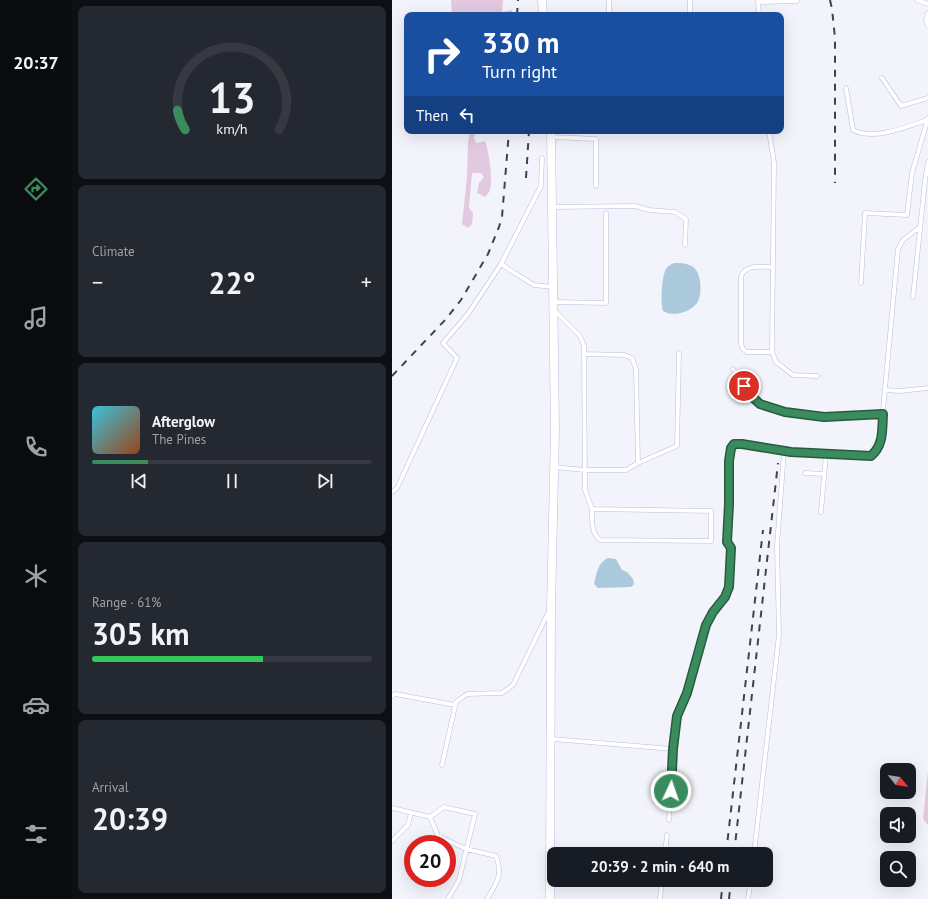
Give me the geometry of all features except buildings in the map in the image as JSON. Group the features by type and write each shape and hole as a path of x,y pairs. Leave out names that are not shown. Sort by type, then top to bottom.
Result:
{"street":[{"path":"542,0 543,12"},
{"path":"550,899 554,467 552,134"}],"lane":[{"path":"609,0 609,12"},
{"path":"690,0 690,12"},
{"path":"759,12 758,1 797,0"},
{"path":"917,0 928,4"},
{"path":"928,12 926,21 928,25"},
{"path":"882,78 901,106 928,98"},
{"path":"846,88 853,130 860,134 871,134 899,129 927,119"},
{"path":"861,283 865,213 907,215 912,173 927,119"},
{"path":"552,134 596,139 596,186"},
{"path":"769,134 774,163 772,352 776,362 793,375 817,376"},
{"path":"392,492 397,488 457,358 443,343 468,314 501,264 541,186 542,158"},
{"path":"913,297 928,162"},
{"path":"552,207 635,206 649,210 675,212 686,219 685,245"},
{"path":"553,306 606,302 606,213"},
{"path":"669,820 673,749 677,716 687,693 706,625 713,612 725,597 729,587 731,548 727,542 729,461 731,448 734,444 742,444 784,451 871,456 880,446 898,249 902,240 920,227"},
{"path":"501,264 534,285 553,287"},
{"path":"772,267 754,267 747,269 742,272 741,277 741,344 743,349 747,352 772,352"},
{"path":"553,306 580,336 584,346 585,490 592,509 593,531 596,537 600,540 711,541 711,511 592,509"},
{"path":"554,467 585,470 626,470 677,446 679,353"},
{"path":"584,354 624,355 632,358 636,369 638,464"},
{"path":"733,369 748,393 760,404 785,412 824,417 883,414"},
{"path":"884,390 900,391 928,388"},
{"path":"755,847 780,635 777,546 784,451"},
{"path":"821,512 826,454"},
{"path":"805,473 824,474"},
{"path":"442,765 456,702 467,694 502,693 514,685 532,644 552,607"},
{"path":"392,696 395,694 455,705"},
{"path":"552,740 673,749"},
{"path":"392,808 430,817 444,807 474,814 459,880 448,899"},
{"path":"392,841 408,825 411,813"},
{"path":"430,817 438,836 466,849 496,856 499,865 498,879 488,899"},
{"path":"666,847 667,835"},
{"path":"660,899 661,887"},
{"path":"748,899 750,887"}],"shaded area":[{"path":"451,0 503,0 502,12 452,12"},
{"path":"469,134 475,134 476,143 485,141 488,152 491,182 489,192 485,197 477,193 479,183 484,177 481,173 472,173 469,208 473,213 472,224 468,228 462,224 467,177"},
{"path":"928,770 928,825 923,819"}],"water":[{"path":"674,263 686,264 693,267 699,276 701,288 699,299 694,306 685,312 671,314 663,311 662,296 666,269"},
{"path":"608,558 616,559 622,570 627,572 633,579 634,584 631,587 598,588 594,584 602,562"}],"railway":[{"path":"517,12 518,0"},
{"path":"830,0 835,38 835,183"},
{"path":"392,376 446,319 461,300 488,254 502,217 509,134"},
{"path":"526,178 529,134"},
{"path":"735,847 778,463"},
{"path":"727,847 763,530"},
{"path":"721,899 722,887"},
{"path":"729,899 730,887"}],"route":[{"path":"671,791 673,749 677,716 687,693 706,625 713,612 725,597 729,587 731,548 727,542 729,461 731,448 734,444 742,444 791,452 871,456 880,446 883,414 873,413 824,417 785,412 760,404 748,393 744,386"}]}
